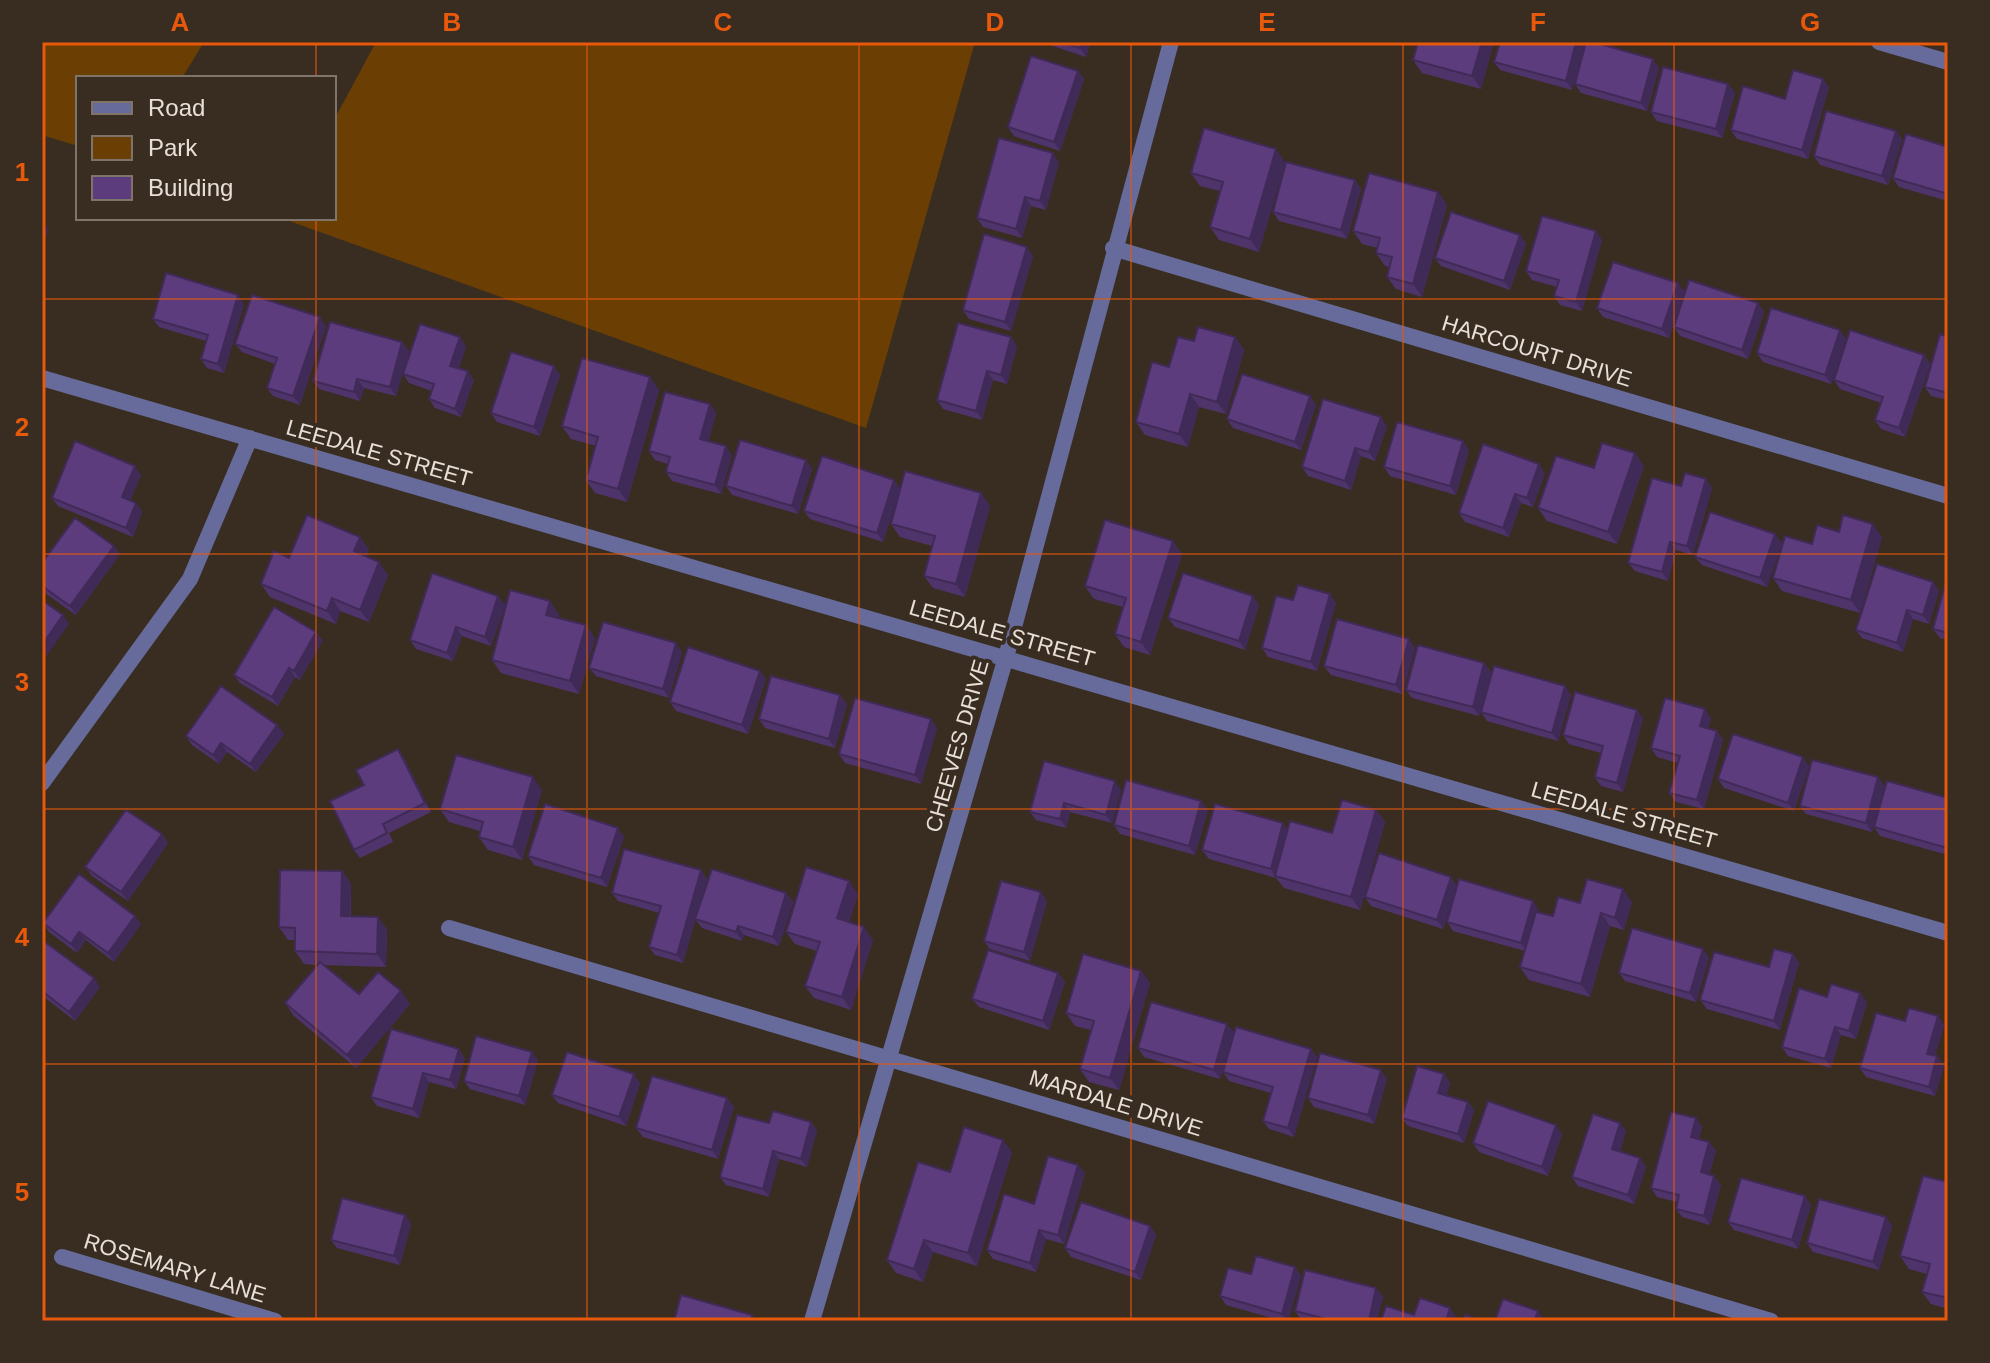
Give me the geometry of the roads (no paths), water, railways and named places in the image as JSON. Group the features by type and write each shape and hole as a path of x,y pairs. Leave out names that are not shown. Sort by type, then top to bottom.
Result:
{"street":[{"name":"CHEEVES DRIVE","path":"812,1321 1006,657 1113,248 1171,42"},
{"path":"1879,42 1948,62"},
{"name":"HARCOURT DRIVE","path":"1113,248 1948,496"},
{"name":"LEEDALE STREET","path":"42,378 1948,933"},
{"path":"42,783 190,579 250,438"},
{"name":"MARDALE DRIVE","path":"449,928 1771,1321"},
{"name":"ROSEMARY LANE","path":"62,1257 275,1321"}]}
